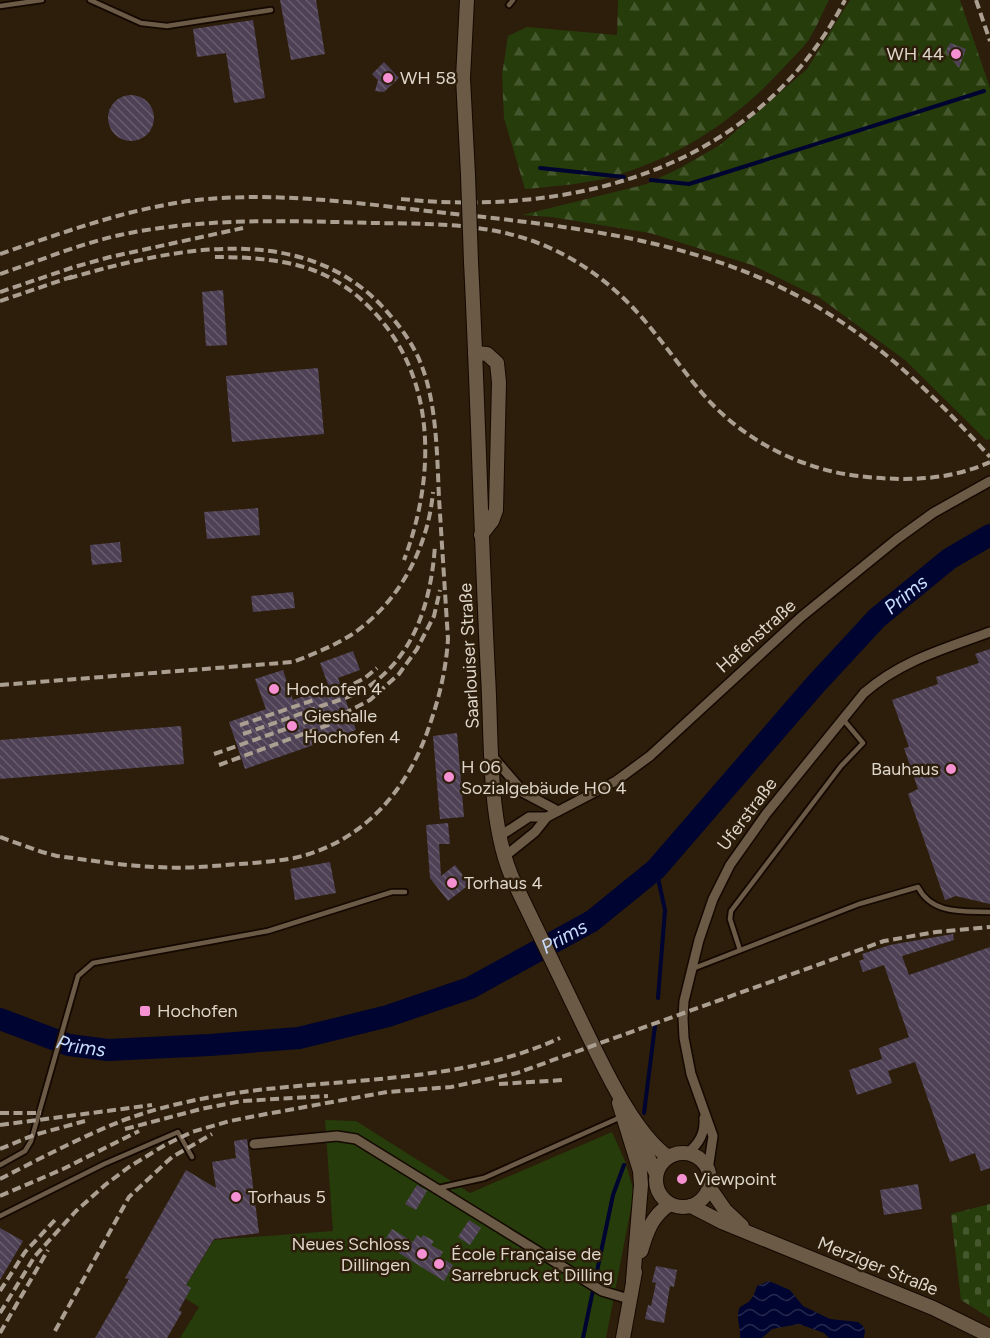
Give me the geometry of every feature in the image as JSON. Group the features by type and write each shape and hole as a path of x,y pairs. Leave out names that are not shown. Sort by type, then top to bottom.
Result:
{"main road":[{"name":"Saarlouiser Straße","path":"466,2 463,78 482,536 495,800 500,836 504,856 514,882 656,1173"},
{"path":"475,353 487,354 497,363 499,382 496,510 482,536"},
{"name":"Saarlouiser Straße","path":"607,1074 646,1136 658,1150 668,1157"},
{"name":"Saarlouiser Straße","path":"616,1094 640,1171 641,1185 633,1281"},
{"path":"688,1153 702,1161 708,1170 710,1187 706,1196 699,1202 684,1208 665,1200 656,1183 656,1173 668,1157 688,1153"},
{"name":"Merziger Straße","path":"710,1187 725,1210 751,1232"},
{"name":"Saarlouiser Straße","path":"623,1338 633,1281 650,1224 665,1200"},
{"name":"Merziger Straße","path":"691,1206 722,1222 933,1308 990,1336"}],"street":[{"name":"Hafenstraße","path":"504,856 535,832 547,817 616,781 650,756 801,617 897,539 933,513 990,481"},
{"name":"Uferstraße","path":"708,1170 713,1136 691,1074 684,1038 684,1001 699,940 713,899 730,865 766,814 864,693 882,677 901,666 990,632"},
{"path":"493,757 524,793 558,811"},
{"name":"Hafenstraße","path":"500,836 529,818 547,817"},
{"name":"Uferstraße","path":"688,1153 702,1137 705,1127 704,1110"},
{"path":"254,1144 337,1136 356,1139 602,1291 629,1299"}],"lane":[{"path":"0,6 42,0"},
{"path":"90,0 141,23 167,26 271,9"},
{"path":"509,5 513,0"},
{"path":"740,950 730,919 731,911 841,766 863,743 842,718"},
{"path":"692,969 859,904 918,888 927,900 938,907 990,912"},
{"path":"0,1165 25,1151 31,1141 78,976 93,963 268,931 392,892 405,892"},
{"path":"434,1188 447,1188 484,1178 623,1116"},
{"path":"0,1216 104,1164 178,1132 192,1157"}],"green space":[{"path":"618,0 829,0 814,31 803,47 769,83 711,131 667,156 620,174 561,186 525,189 504,118 502,75 508,36 527,27 617,35"},
{"path":"850,0 960,0 990,88 990,439 986,440 905,360 820,298 752,265 650,233 551,217 522,215 647,184 720,145 807,69"},
{"path":"325,1120 356,1121 470,1193 612,1132 625,1161 634,1192 606,1338 180,1338 199,1307 180,1295 214,1240 333,1231"},
{"path":"990,1204 990,1318 961,1300 951,1214"}],"water":[{"path":"769,1281 790,1290 803,1306 830,1319 858,1322 865,1331 864,1338 829,1338 824,1333 799,1324 772,1329 762,1338 740,1338 738,1315 740,1307 751,1299 757,1286"}],"building":[{"path":"280,0 316,0 325,54 291,60"},
{"path":"253,20 265,98 234,103 226,53 197,57 193,29"},
{"name":"WH 44","path":"950,43 966,49 959,68 946,52"},
{"name":"WH 58","path":"384,62 399,78 384,92 375,91 378,80 372,74"},
{"path":"131,95 147,102 154,118 147,134 131,141 115,134 108,118 115,102"},
{"path":"223,290 227,345 206,346 202,292"},
{"path":"318,368 324,434 232,442 226,376"},
{"path":"258,508 260,535 207,539 204,512"},
{"path":"120,542 122,562 92,565 90,545"},
{"path":"293,592 295,608 253,612 251,596"},
{"name":"Bauhaus","path":"990,649 990,904 956,896 945,900 908,794 918,789 904,748 909,747 892,700 938,684 936,677 979,663 975,654"},
{"name":"Gieshalle Hochofen 4","path":"353,651 360,670 338,678 356,730 245,769 229,722 266,709 255,679 283,670 293,700 329,687 320,663"},
{"path":"181,726 184,764 0,779 0,740"},
{"name":"H 06 Sozialgebäude HO 4","path":"457,733 464,817 440,819 433,736"},
{"path":"448,823 450,844 439,844 441,876 455,865 470,884 448,901 430,878 426,825"},
{"path":"330,862 336,893 295,900 290,869"},
{"path":"953,934 954,940 902,956 909,975 990,947 990,1168 981,1171 975,1153 950,1162 915,1062 888,1071 892,1083 857,1095 849,1070 882,1059 879,1048 909,1037 884,965 863,972 859,961 864,959 862,954 890,945"},
{"path":"247,1139 259,1233 214,1239 186,1285 191,1288 179,1310 182,1312 167,1338 95,1338 129,1279 125,1278 186,1170 216,1188 212,1162 236,1158 234,1141"},
{"path":"918,1184 922,1209 884,1215 880,1190"},
{"path":"417,1185 427,1191 416,1210 405,1204"},
{"path":"469,1220 481,1228 470,1245 458,1237"},
{"path":"0,1228 23,1241 0,1280"},
{"name":"Neues Schloss Dillingen","path":"392,1229 413,1242 417,1235 421,1238 423,1235 434,1241 431,1245 443,1252 440,1257 453,1265 444,1281 383,1243"},
{"path":"656,1266 677,1270 674,1287 670,1286 664,1323 645,1319 648,1305 651,1306 656,1283 652,1282"}],"waterway":[{"path":"651,180 689,184 984,91"},
{"path":"540,168 624,177"},
{"name":"Prims","path":"0,1019 69,1045 108,1050 210,1045 299,1038 388,1016 470,988 592,921 656,869 815,685 877,618 949,559 990,535"},
{"path":"656,869 665,910 658,998"},
{"path":"644,1113 655,1026"},
{"path":"583,1338 613,1195 624,1165"}],"railway":[{"path":"401,199 467,203 532,199 595,188 656,169 712,142 764,104 808,58 845,0"},
{"path":"976,0 990,41"},
{"path":"0,254 73,229 147,209 197,200 255,197 341,201 574,228 622,237 717,261 763,279 807,301 858,334 905,371 990,457"},
{"path":"0,274 105,239 183,225 312,222 442,225 485,229 506,233 548,247 595,274 622,296 646,322 712,404 745,432 783,454 803,463 845,474 899,479 945,476 990,462"},
{"path":"0,292 110,257 243,228"},
{"path":"0,837 57,856 167,868 266,862 319,851 362,826 380,810 410,770 434,713 447,650 437,448 430,396 421,364 413,347 398,324 380,304 347,277 310,260 270,251 229,249 188,252 105,268 66,279"},
{"path":"215,257 275,261 319,272 358,296 393,336 408,365 419,396 424,428 425,461 422,495 404,560"},
{"path":"0,301 74,276"},
{"path":"0,685 293,662 323,650 351,635 368,622 397,590 418,553 430,513 433,492"},
{"path":"243,734 351,696 368,687 384,674 398,659 418,624 430,586 435,546"},
{"path":"219,765 328,725 370,700 399,674 417,649 434,616 440,590"},
{"path":"342,690 365,678 377,668"},
{"path":"240,725 314,700"},
{"path":"214,754 320,717 339,714"},
{"path":"0,1313 35,1256 76,1211 129,1167 192,1132 230,1121 387,1092 451,1087 517,1073 884,941 936,932 990,927"},
{"path":"0,1179 104,1128 174,1105 216,1096 271,1089 439,1072 521,1053 560,1038"},
{"path":"499,1084 563,1080"},
{"path":"125,1129 242,1101 328,1096"},
{"path":"0,1125 152,1105"},
{"path":"0,1113 41,1113"},
{"path":"0,1149 34,1135 85,1121"},
{"path":"0,1196 63,1169 139,1131"},
{"path":"55,1331 129,1197 172,1157 212,1134"},
{"path":"0,1291 25,1252 55,1220"},
{"path":"0,1333 48,1250"}],"place":[{"name":"WH 44","path":"956,54"},
{"name":"WH 58","path":"388,78"},
{"name":"Hochofen 4","path":"274,689"},
{"name":"Gieshalle Hochofen 4","path":"292,726"},
{"name":"Bauhaus","path":"951,769"},
{"name":"H 06 Sozialgebäude HO 4","path":"449,777"},
{"name":"Torhaus 4","path":"452,883"},
{"name":"Hochofen","path":"145,1011"},
{"name":"Viewpoint","path":"682,1179"},
{"name":"Torhaus 5","path":"236,1197"},
{"name":"Neues Schloss Dillingen","path":"422,1254"},
{"name":"École Française de Sarrebruck et Dilling","path":"439,1264"}]}
